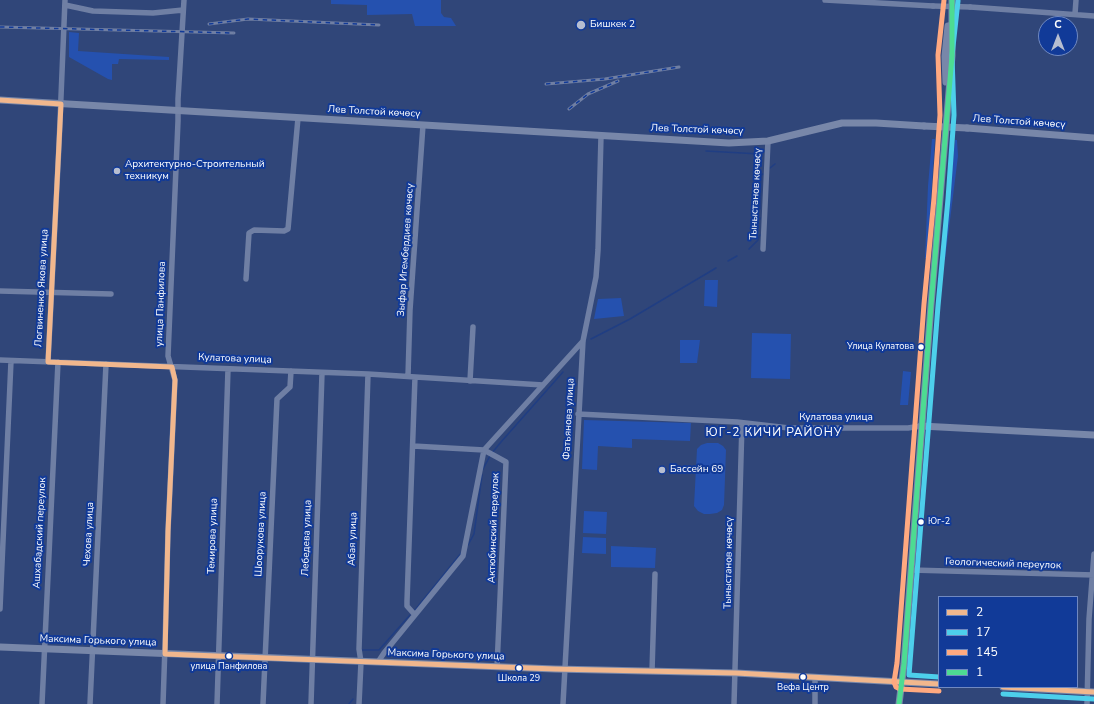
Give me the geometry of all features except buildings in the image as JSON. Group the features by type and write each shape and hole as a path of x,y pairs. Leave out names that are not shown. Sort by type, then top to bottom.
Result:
{"main road":[{"path":"899,704 904,664 921,426 947,115 945,56 951,0"},
{"name":"Лев Толстой көчөсү","path":"0,100 729,143 768,141 842,123 967,128 1094,138"},
{"name":"Кулатова улица","path":"921,426 1094,435"},
{"name":"Максима Горького улица","path":"0,647 497,667 736,673 938,684"},
{"path":"1021,688 1091,692"}],"street":[{"name":"улица Панфилова","path":"163,704 168,531 175,380 168,356 179,110 178,94 184,0"},
{"path":"825,0 970,7 1094,16"},
{"path":"1075,14 1076,0"},
{"path":"65,3 101,11 154,13 183,10"},
{"name":"Логвиненко Якова улица","path":"48,362 65,3"},
{"path":"246,279 249,233 254,230 284,231 288,229 298,118"},
{"name":"Зыфар Игембердиев көчөсү","path":"408,376 410,310 423,125"},
{"name":"Фатьянова улица","path":"563,704 583,341 596,277 598,250 601,136"},
{"name":"Тыныстанов көчөсү","path":"763,249 768,141"},
{"path":"0,290 111,294"},
{"path":"470,381 472,327"},
{"path":"378,662 464,556 484,450 583,341"},
{"name":"Кулатова улица","path":"0,360 368,374 543,385"},
{"path":"0,609 11,361"},
{"name":"Ашхабадский переулок","path":"42,704 58,362"},
{"name":"Чехова улица","path":"90,704 106,364"},
{"name":"Темирова улица","path":"217,704 228,369"},
{"name":"Шоорукова улица","path":"263,704 277,400 290,387 291,371"},
{"name":"Лебедева улица","path":"311,704 322,373"},
{"name":"Абая улица","path":"359,704 361,662 358,652 368,374"},
{"path":"415,377 406,601 415,615"},
{"name":"Кулатова улица","path":"578,414 742,423 788,428 908,428 921,426"},
{"name":"Тыныстанов көчөсү","path":"734,704 742,423"},
{"name":"Актюбинский переулок","path":"413,446 484,450 506,462 497,667"},
{"path":"1087,704 1091,692 1090,619 1094,554"},
{"name":"Геологический переулок","path":"911,570 1093,575"},
{"path":"652,671 655,574"},
{"path":"815,677 815,704"}],"shaded area":[{"path":"331,0 441,0 441,13 444,17 451,18 456,26 415,26 412,14 367,15 367,5 331,4"},
{"path":"69,32 79,33 78,51 169,57 169,60 119,59 118,64 112,64 112,80 108,79 69,57"},
{"path":"932,139 935,139 927,258 925,258 928,186"},
{"path":"955,140 957,140 958,156 945,260 943,260"},
{"path":"705,280 718,280 717,307 704,306"},
{"path":"621,298 624,316 594,319 598,299"},
{"path":"752,333 791,334 790,379 751,378"},
{"path":"680,340 700,340 697,363 680,363"},
{"path":"903,371 911,372 908,405 900,405"},
{"path":"584,420 691,423 690,441 632,439 632,448 598,446 597,470 582,469"},
{"path":"707,443 718,443 726,450 724,505 722,510 717,513 704,514 698,511 694,506 697,449 701,445"},
{"path":"584,511 607,512 606,534 583,533"},
{"path":"583,537 606,538 606,554 582,553"},
{"path":"611,546 656,548 655,568 611,567"}],"waterway":[{"path":"706,151 760,154"},
{"path":"770,168 775,164"},
{"path":"760,209 761,175 763,174"},
{"path":"749,249 758,240 760,235"},
{"path":"728,261 737,256"},
{"path":"591,339 630,319 716,268"},
{"path":"492,453 563,372"},
{"path":"483,469 490,456"},
{"path":"468,545 474,534 482,475"},
{"path":"415,610 462,552"},
{"path":"362,650 379,650 410,615"},
{"path":"349,704 353,699"}],"railway":[{"path":"209,24 248,19 379,25"},
{"path":"0,27 234,33"},
{"path":"546,84 605,79 679,67"},
{"path":"569,109 588,94 618,81"}],"transit line":[{"name":"145","path":"939,691 900,689 896,687 894,682 897,663 924,304 934,198 940,115 938,55 944,0"},
{"name":"1","path":"899,704 904,664 931,305 952,56 952,0"},
{"name":"17","path":"938,677 909,675 938,306 948,199 954,115 952,56 958,1"},
{"name":"2","path":"0,100 61,104 48,362 172,367 175,380 168,531 165,654 555,669 736,673 938,684"},
{"name":"2","path":"1021,688 1094,692"},
{"name":"17","path":"1003,694 1094,699"}],"place":[{"name":"Бишкек 2","path":"581,25"},
{"name":"Архитектурно-Строительный техникум","path":"117,171"},
{"name":"Улица Кулатова","path":"921,347"},
{"name":"Бассейн 69","path":"662,470"},
{"name":"Юг-2","path":"921,522"},
{"name":"улица Панфилова","path":"229,656"},
{"name":"Школа 29","path":"519,668"},
{"name":"Вефа Центр","path":"803,677"}],"district":[{"name":"ЮГ-2 КИЧИ РАЙОНУ","path":"774,433"}]}
